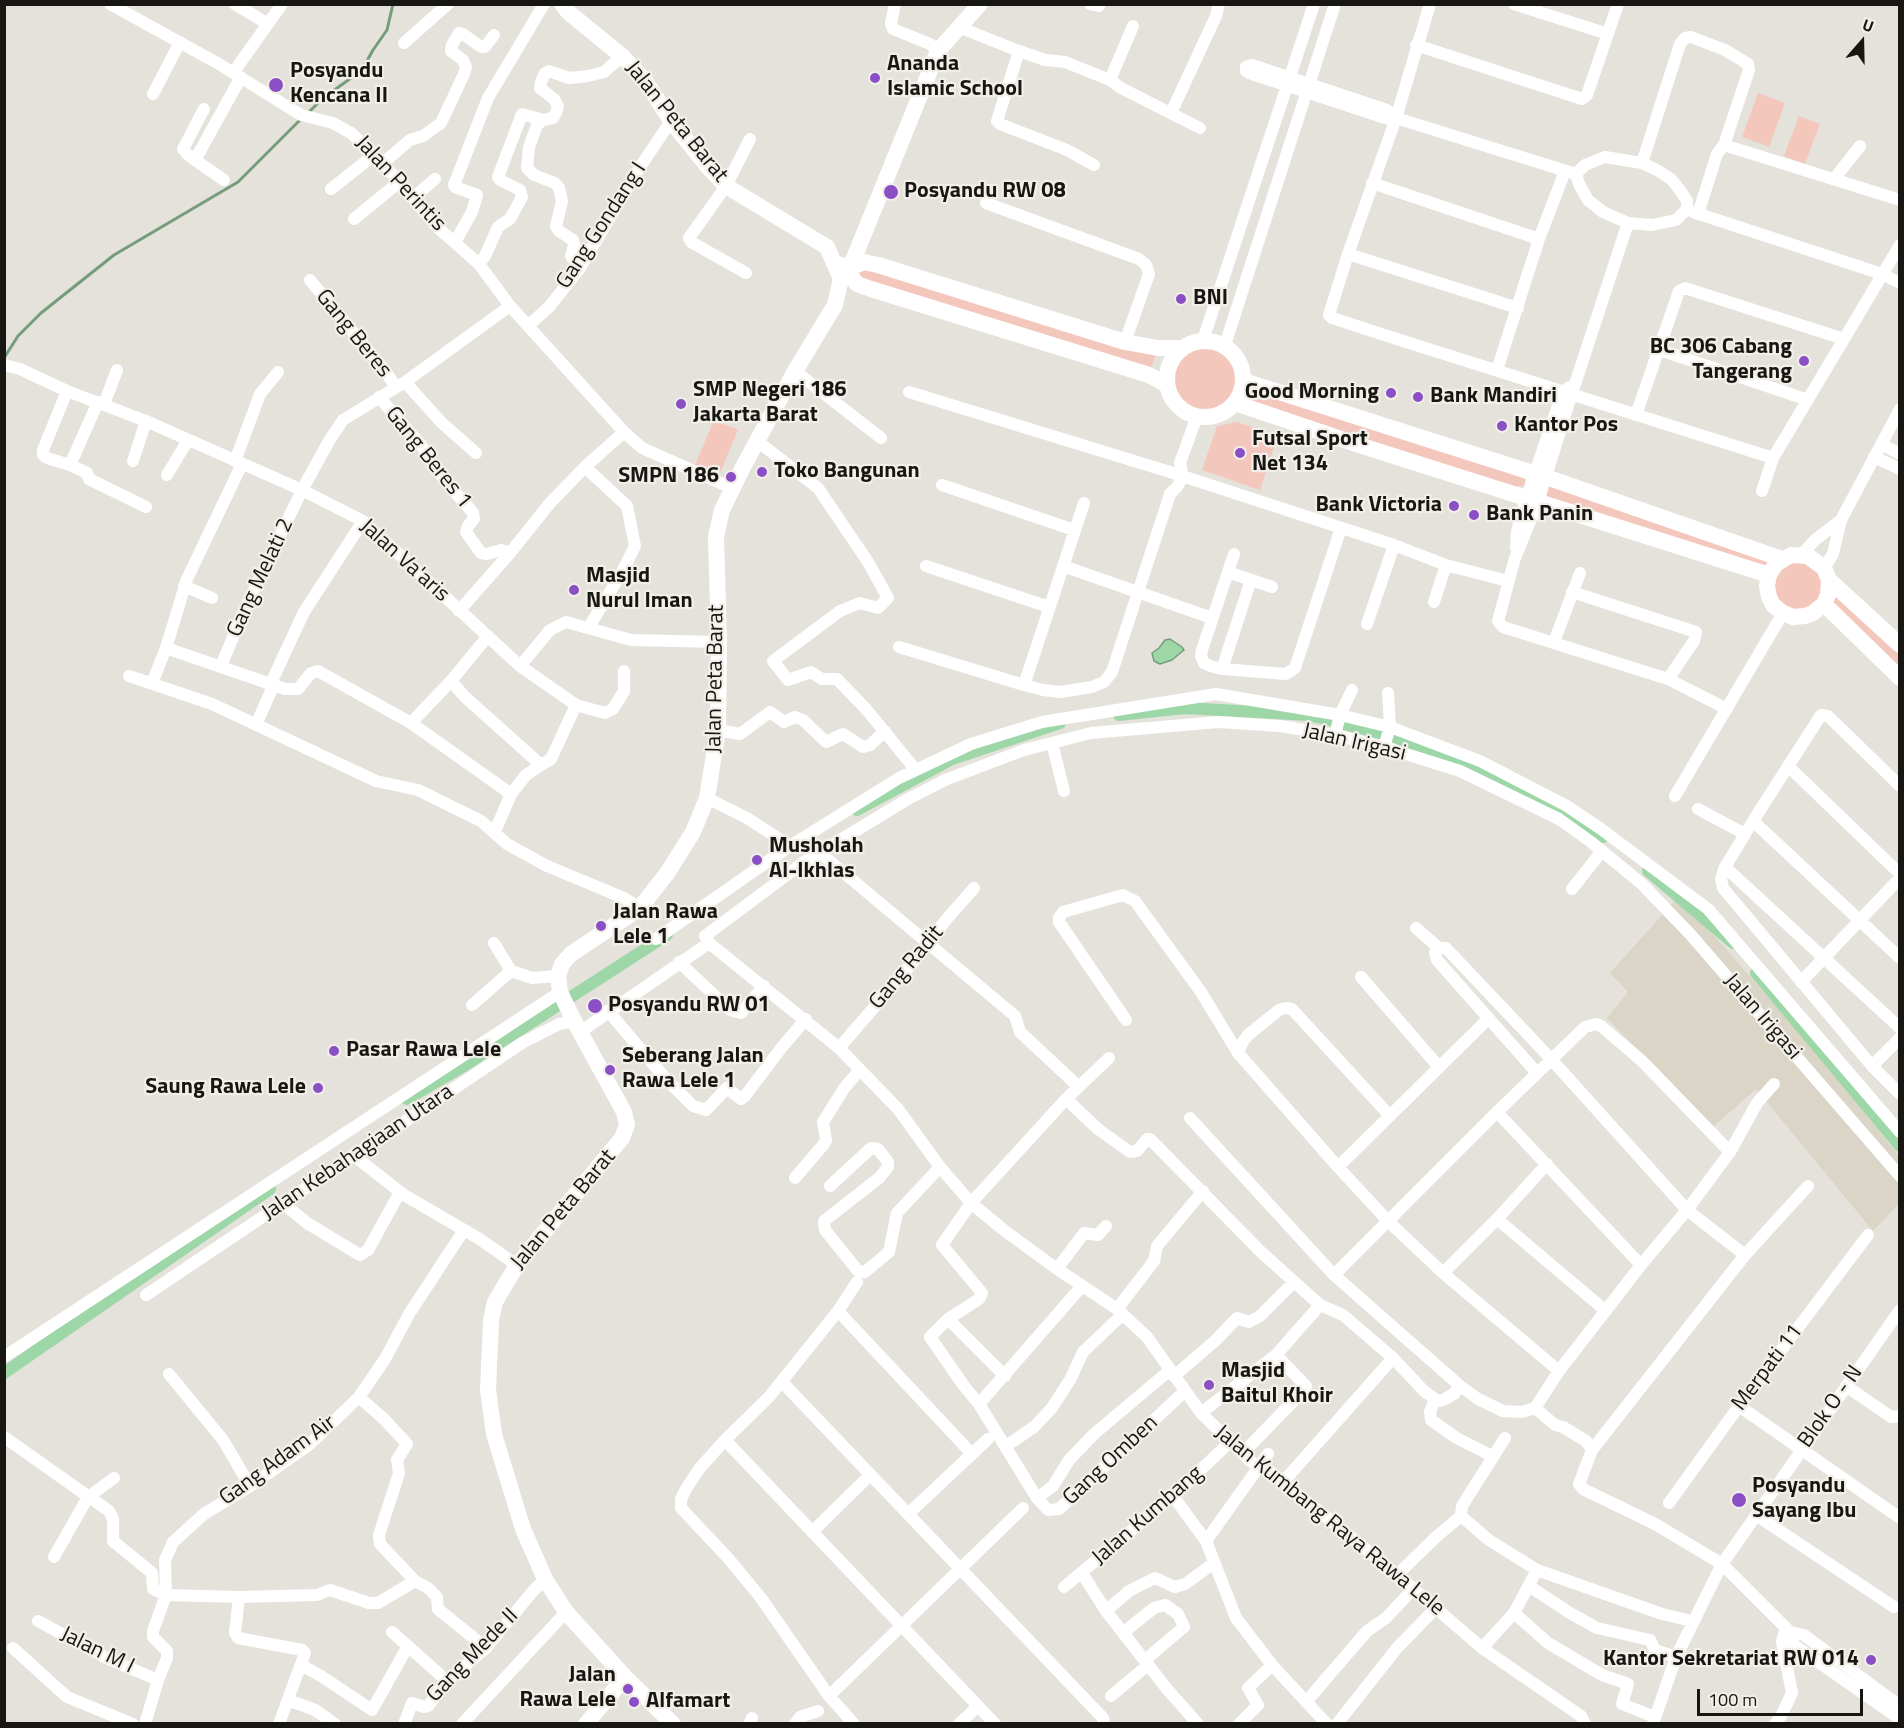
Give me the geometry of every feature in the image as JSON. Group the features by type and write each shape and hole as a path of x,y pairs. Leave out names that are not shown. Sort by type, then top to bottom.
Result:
{"street":[{"name":"Jalan Perintis","path":"110,4 307,116 333,123 351,132 379,159 437,227 479,264 510,306 624,432 642,448 732,488"},
{"path":"236,4 268,24"},
{"path":"195,160 237,75 282,4"},
{"path":"404,43 448,4"},
{"path":"455,242 472,212 477,195 454,185 488,98 544,4"},
{"name":"Jalan Peta Barat","path":"562,4 568,12 622,56 646,82 671,121 726,186 827,247 842,266 835,305 795,371 722,510 716,536 719,642 718,730 707,798 693,832 677,859 640,908 571,954 562,964 560,987 576,1024 624,1112 627,1125 617,1148 517,1265 495,1302 491,1320 488,1390 494,1434 522,1528 546,1579 566,1612 625,1677 673,1724"},
{"path":"895,4 891,23 893,30 930,44 938,51"},
{"path":"842,266 938,51 961,28 980,4"},
{"path":"1171,112 1219,4"},
{"path":"1203,340 1314,4"},
{"path":"1225,345 1335,4"},
{"path":"1430,4 1396,118 1329,313 1332,318 1497,370 1570,389 1636,415 1773,458"},
{"path":"1514,4 1608,34"},
{"path":"1416,45 1582,99 1587,95 1618,4"},
{"path":"1110,80 1133,26"},
{"path":"961,28 1018,51 1045,60 1065,62 1110,80 1121,88 1200,128"},
{"path":"331,189 410,140 423,136 441,123 466,67 463,60 452,51 452,45 459,33 481,47 485,47 494,35"},
{"path":"1289,82 1388,110 1396,118 1571,173 1588,200 1603,212 1629,223 1664,224 1692,211 1717,154 1724,145 1750,66 1725,50 1691,37 1685,38 1680,44 1642,163"},
{"path":"153,94 180,42"},
{"path":"1018,51 997,121 1067,150 1094,165"},
{"path":"580,268 571,256 573,240 559,231 556,226 562,201 559,188 555,183 534,175 527,168 529,147 537,125 543,120 552,118 558,106 554,99 540,88 541,82 545,73 549,71 569,78 604,72 622,56"},
{"path":"204,109 183,148 186,153 224,180"},
{"path":"479,264 498,227 510,219 522,197 520,190 498,177 522,114 543,120"},
{"name":"Gang Gondang I","path":"528,326 549,307 580,268 640,167 671,121"},
{"path":"746,273 689,240 726,186 750,139"},
{"path":"1724,145 1899,200"},
{"path":"1834,179 1860,146"},
{"path":"1497,370 1539,239 1571,173 1605,157 1642,163 1671,179 1692,211 1882,274 1899,283"},
{"path":"413,198 435,179"},
{"path":"354,219 398,183"},
{"path":"1372,183 1539,239"},
{"path":"986,203 1139,260 1146,265 1149,274 1125,342"},
{"path":"1629,223 1540,475 1498,621 1499,625 1668,679 1727,708"},
{"path":"1762,491 1773,458 1899,245"},
{"path":"1348,254 1518,308"},
{"path":"842,266 864,262 1125,342 1158,348 1182,348"},
{"path":"842,266 857,284 1149,375 1167,385"},
{"name":"Gang Beres","path":"310,280 383,368 476,453"},
{"path":"929,307 936,283"},
{"path":"1636,415 1679,291 1685,288 1844,339"},
{"path":"302,490 328,441 343,420 400,385 510,306"},
{"path":"1203,340 1225,345 1239,360 1244,381 1235,403 1220,414 1210,417 1185,412 1174,402 1167,385 1168,367 1172,358 1182,348 1203,340"},
{"path":"1660,350 1808,400"},
{"name":"Jalan Va'aris","path":"4,365 20,369 67,391 146,421 302,490 363,521 520,666 576,705 605,713 613,709 624,691 624,671"},
{"path":"70,465 117,370"},
{"path":"795,371 881,438"},
{"path":"152,683 184,586 239,463 260,394 278,372"},
{"path":"1244,381 1540,475 1782,559"},
{"path":"67,391 43,455 87,473 89,479 146,507"},
{"path":"909,392 1183,476 1394,545 1446,565 1508,581"},
{"name":"Gang Beres 1","path":"379,397 421,445 439,473 473,513 474,519 466,532 481,553 488,554 501,550 510,553"},
{"path":"1235,403 1359,446 1769,575"},
{"path":"1899,409 1841,519 1826,574 1828,595 1824,604 1813,613 1793,617 1773,605 1767,586 1769,575 1782,559 1791,555 1813,558 1826,574 1899,645"},
{"path":"1170,494 1167,484 1170,472 1180,463 1197,416"},
{"path":"133,461 146,421"},
{"path":"459,611 550,503 624,432"},
{"path":"167,475 188,440"},
{"path":"757,441 818,488 868,562 888,598 878,608 860,603 840,611 773,661 788,680 811,672 822,679 837,679 867,709 911,764 913,771"},
{"path":"1881,444 1899,454"},
{"path":"1874,457 1899,469"},
{"path":"899,647 1043,690 1060,692 1092,687 1104,682 1112,672 1170,494 1183,476 1180,463"},
{"path":"585,467 627,506 635,546 622,572 588,627"},
{"path":"942,485 1074,530"},
{"name":"Gang Melati 2","path":"221,666 246,606 302,490"},
{"path":"1024,685 1084,503"},
{"path":"1801,555 1841,519"},
{"path":"256,725 304,612 363,521"},
{"path":"1234,555 1201,656 1204,663 1222,669 1286,674 1295,668 1341,528"},
{"path":"1367,624 1394,545"},
{"path":"1434,602 1446,565"},
{"path":"926,566 1049,607"},
{"path":"1063,566 1212,618"},
{"path":"1228,572 1272,587"},
{"path":"1554,642 1580,573"},
{"path":"1222,669 1251,580"},
{"path":"184,586 212,598"},
{"path":"1572,592 1696,632 1694,641 1668,679"},
{"path":"1824,604 1899,678"},
{"path":"1676,796 1783,613"},
{"path":"520,666 556,625 566,622 631,640 719,642"},
{"path":"411,723 451,681 488,636"},
{"path":"165,648 285,689 298,689 311,673 318,671 411,723 511,794"},
{"path":"129,676 212,705 376,781 418,790 481,821 507,844 547,866 624,898 640,908"},
{"path":"451,681 465,697 541,765"},
{"path":"1337,725 1352,690"},
{"path":"1387,737 1388,693"},
{"path":"656,939 790,846 913,771 971,744 1042,722 1216,694 1387,737 1477,769 1545,803"},
{"path":"495,831 511,794 526,775 550,759 576,705"},
{"path":"718,730 740,734 770,712 784,722 795,717 802,720 826,742 843,734 863,747 870,745 885,731"},
{"path":"1899,786 1824,714 1820,716 1745,834 1725,867 1721,879 1723,888 1872,1066 1899,1094"},
{"name":"Jalan Irigasi","path":"709,943 705,939 707,935 773,883 819,852 908,799 945,780 1024,750 1090,733 1218,722 1280,726 1337,725 1387,737 1460,771 1477,769 1545,803 1558,819 1596,836 1602,851 1658,884 1690,934 1899,1176"},
{"path":"1052,743 1064,791"},
{"path":"1788,766 1899,876 1860,921 1801,982"},
{"path":"707,798 747,818 790,846"},
{"path":"1698,809 1745,834"},
{"path":"1753,821 1899,958"},
{"path":"1596,836 1658,884 1708,909 1899,1132"},
{"path":"1575,883 1602,851"},
{"path":"819,852 1015,1016 1020,1032 1079,1087"},
{"path":"1725,867 1899,1028"},
{"name":"Gang Radit","path":"839,1048 974,888"},
{"path":"1126,1020 1059,922 1063,912 1123,895 1135,901 1201,992 1238,1053 1338,1167 1388,1221 1443,1273 1559,1371"},
{"path":"1416,928 1439,948 1446,948 1551,1059 1687,1210 1745,1255"},
{"path":"494,943 511,971 560,987"},
{"path":"576,1024 608,1011 709,943"},
{"name":"Jalan Kumbang Raya Rawa Lele","path":"709,943 806,1019 839,1048 898,1109 940,1167 971,1203 1005,1231 1120,1312 1148,1337 1201,1413 1242,1454 1258,1466 1266,1468 1482,1648 1581,1716 1585,1724"},
{"path":"1439,948 1435,952 1437,960 1537,1072"},
{"path":"679,962 730,1010 741,1012 764,986"},
{"path":"472,1005 511,971"},
{"path":"1361,977 1440,1067"},
{"path":"4,1358 254,1192 438,1075 560,987"},
{"path":"1238,1053 1248,1035 1271,1016 1286,1008 1292,1009 1390,1116"},
{"path":"608,1011 666,1079 693,1106 706,1110 727,1088 741,1099 745,1096 806,1019"},
{"path":"1338,1167 1488,1019"},
{"name":"Jalan Kebahagiaan Utara","path":"146,1295 284,1204 446,1091 522,1043 559,1023 576,1024"},
{"path":"1334,1275 1537,1072 1585,1028 1597,1024 1642,1061 1730,1152"},
{"path":"1872,1066 1899,1038"},
{"path":"1005,1376 948,1319 979,1299 982,1293 942,1245 971,1203 1066,1099 1109,1058"},
{"path":"795,1178 824,1144 826,1140 824,1122 845,1087 860,1070"},
{"path":"438,1075 446,1091"},
{"path":"1538,1410 1559,1371 1687,1210 1730,1152 1757,1103 1774,1084"},
{"path":"1066,1099 1098,1129 1130,1152 1137,1151 1147,1139 1150,1139 1260,1251 1320,1305 1343,1315 1393,1358 1424,1391 1440,1401 1455,1393 1459,1385"},
{"path":"1497,1112 1641,1265"},
{"path":"1190,1118 1334,1275 1459,1385 1478,1399 1503,1411 1538,1410"},
{"path":"830,1186 871,1148 878,1149 888,1162 888,1167 879,1178 824,1221 825,1230 858,1271 865,1272 889,1252 897,1214 940,1167"},
{"path":"353,1155 400,1192 517,1265"},
{"path":"1443,1273 1547,1164"},
{"path":"1808,1186 1745,1255 1592,1450 1579,1482 1583,1489 1655,1524 1722,1564 1788,1630 1794,1645 1899,1719"},
{"path":"1006,1446 1034,1427 1050,1409 1070,1380 1083,1352 1120,1312 1154,1261 1157,1246 1203,1191"},
{"path":"284,1204 307,1223 360,1255 368,1250 400,1192"},
{"path":"1497,1219 1606,1311"},
{"path":"1057,1269 1084,1233 1098,1235 1106,1226"},
{"name":"Gang Adam Air","path":"146,1724 158,1680 167,1658 167,1651 153,1637 153,1631 166,1595 165,1560 173,1542 204,1514 250,1486 310,1444 359,1397 385,1359 409,1314 464,1230"},
{"name":"Merpati 11","path":"1669,1503 1868,1235"},
{"path":"854,1724 829,1696 761,1598 728,1558 681,1508 681,1499 699,1469 725,1440 770,1397 838,1311 857,1282"},
{"path":"1037,1498 1053,1486 1070,1460 1094,1434 1215,1341 1237,1318 1249,1322 1260,1316 1294,1282"},
{"path":"979,1404 1082,1286"},
{"path":"1201,1413 1276,1355 1320,1305"},
{"name":"Blok O - N","path":"1654,1720 1676,1657 1722,1564 1899,1310"},
{"path":"838,1311 972,1454"},
{"name":"Gang Omben","path":"948,1319 930,1337 979,1404 1037,1498 1047,1510 1059,1509 1185,1391"},
{"path":"1242,1454 1305,1389 1306,1386 1276,1355"},
{"path":"1282,1482 1393,1358"},
{"path":"169,1374 223,1440 250,1486"},
{"path":"782,1382 1103,1719 1104,1724"},
{"path":"1846,1386 1891,1417 1899,1416"},
{"path":"359,1397 407,1444 398,1460 399,1473 380,1535 380,1544 415,1581 428,1588 437,1597 438,1610 486,1648"},
{"path":"1435,1399 1430,1412 1431,1420 1455,1437 1492,1456"},
{"path":"1739,1406 1899,1518"},
{"path":"1538,1410 1556,1425 1586,1441 1592,1450"},
{"path":"4,1437 109,1511 113,1519 113,1541 152,1573 153,1589 166,1595 239,1598 317,1594 335,1590 369,1603 378,1603 415,1581"},
{"path":"1397,1575 1430,1542 1461,1516 1462,1506 1505,1438"},
{"path":"908,1514 988,1439"},
{"path":"725,1440 995,1724"},
{"name":"Jalan Kumbang","path":"1064,1587 1173,1496 1230,1442"},
{"name":"Jalan Kumbang","path":"1206,1541 1268,1454"},
{"path":"812,1532 870,1475"},
{"path":"54,1557 88,1497 114,1478"},
{"path":"1173,1496 1206,1541 1236,1618 1272,1665 1327,1724"},
{"path":"829,1696 1023,1508"},
{"path":"1756,1515 1894,1607"},
{"path":"1461,1516 1489,1540 1537,1570 1662,1614 1692,1621"},
{"path":"1106,1611 1130,1592 1155,1578 1175,1587 1185,1584 1214,1563"},
{"path":"1482,1648 1514,1613 1537,1570"},
{"path":"1082,1573 1106,1611 1167,1689 1198,1724"},
{"name":"Gang Mede II","path":"404,1724 412,1703 428,1706 447,1681 486,1648 533,1591 546,1579"},
{"path":"1529,1586 1597,1628 1650,1640 1654,1650 1676,1657"},
{"path":"1306,1702 1367,1630 1386,1618 1413,1589"},
{"path":"239,1598 235,1633 237,1638 302,1650 304,1653 279,1724"},
{"path":"1111,1696 1184,1627 1178,1614 1165,1605 1154,1608 1124,1632"},
{"path":"1337,1724 1397,1648 1436,1608"},
{"path":"462,1724 566,1612"},
{"path":"1514,1613 1548,1643 1602,1675 1628,1684 1622,1704 1654,1720"},
{"name":"Jalan M I","path":"38,1621 106,1658 158,1680"},
{"path":"1788,1630 1804,1635 1899,1706"},
{"path":"1775,1724 1792,1693 1782,1642 1788,1630"},
{"path":"392,1632 447,1681"},
{"path":"301,1665 372,1710 408,1646"},
{"path":"13,1648 67,1697 133,1724"},
{"path":"1239,1724 1258,1706 1248,1688 1272,1665"},
{"path":"586,1724 625,1677"},
{"path":"288,1700 315,1710 335,1724"},
{"path":"958,1724 978,1706"},
{"path":"795,1724 800,1717 818,1711"}],"shaded area":[{"path":"1758,93 1785,103 1769,147 1742,137"},
{"path":"1799,116 1820,124 1805,164 1784,156"},
{"path":"878,265 1158,348 1149,375 851,276"},
{"path":"1198,341 1212,341 1226,347 1237,358 1243,372 1240,394 1232,406 1212,417 1198,417 1184,411 1173,400 1167,386 1167,372 1173,358 1184,347"},
{"path":"1255,385 1524,478 1526,484 1518,486 1515,495 1247,407"},
{"path":"714,420 738,430 719,475 695,465"},
{"name":"Futsal Sport Net 134","path":"1237,422 1278,436 1260,490 1202,470 1217,426"},
{"path":"1546,477 1752,548 1801,555 1899,645 1899,678 1824,604 1783,613 1769,575 1538,502"},
{"path":"1170,639 1184,650 1172,660 1160,664 1154,661 1152,653 1165,640"},
{"path":"1679,896 1823,1059 1899,1156 1899,1204 1873,1231 1756,1089 1713,1127 1607,1018 1628,992 1610,973"}],"waterway":[{"path":"308,113 322,99 362,70 387,30 393,4"},
{"path":"4,358 18,336 41,313 114,255 238,182 301,119"},
{"path":"1119,715 1185,708 1309,715 1395,737 1530,794 1603,837"},
{"path":"857,810 952,759 1060,723"},
{"path":"1648,871 1733,943"},
{"path":"407,1099 467,1064 667,935"},
{"path":"1756,973 1900,1146"},
{"path":"4,1373 270,1189"}],"place":[{"name":"Ananda Islamic School","path":"875,78"},
{"name":"Posyandu Kencana II","path":"276,85"},
{"name":"Posyandu RW 08","path":"891,192"},
{"name":"BNI","path":"1181,299"},
{"name":"BC 306 Cabang Tangerang","path":"1804,361"},
{"name":"Good Morning","path":"1391,393"},
{"name":"Bank Mandiri","path":"1418,397"},
{"name":"SMP Negeri 186 Jakarta Barat","path":"681,404"},
{"name":"Kantor Pos","path":"1502,426"},
{"name":"Futsal Sport Net 134","path":"1240,453"},
{"name":"Toko Bangunan","path":"762,472"},
{"name":"SMPN 186","path":"731,477"},
{"name":"Bank Victoria","path":"1454,506"},
{"name":"Bank Panin","path":"1474,515"},
{"name":"Masjid Nurul Iman","path":"574,590"},
{"name":"Musholah Al-Ikhlas","path":"757,860"},
{"name":"Jalan Rawa Lele 1","path":"601,926"},
{"name":"Posyandu RW 01","path":"595,1006"},
{"name":"Pasar Rawa Lele","path":"334,1051"},
{"name":"Seberang Jalan Rawa Lele 1","path":"610,1070"},
{"name":"Saung Rawa Lele","path":"318,1088"},
{"name":"Masjid Baitul Khoir","path":"1209,1385"},
{"name":"Posyandu Sayang Ibu","path":"1739,1500"},
{"name":"Kantor Sekretariat RW 014","path":"1871,1660"},
{"name":"Jalan Rawa Lele","path":"628,1689"},
{"name":"Alfamart","path":"634,1702"}]}
